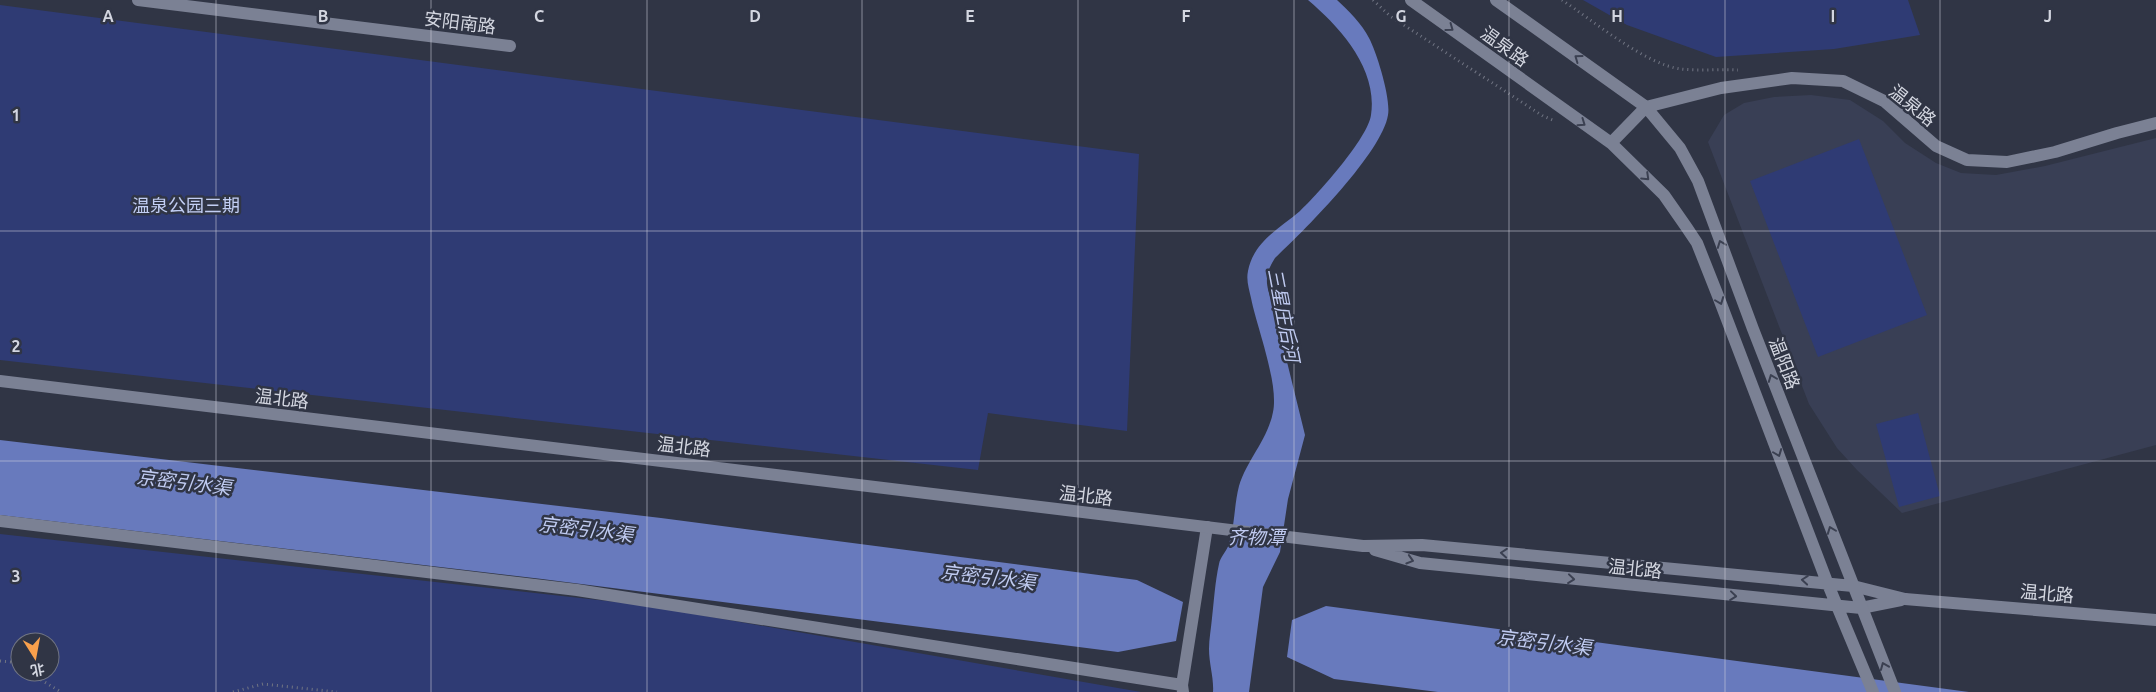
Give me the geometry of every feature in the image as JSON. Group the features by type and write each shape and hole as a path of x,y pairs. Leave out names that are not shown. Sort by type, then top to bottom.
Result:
{"main road":[{"name":"安阳南路","path":"138,0 510,46"},
{"name":"温泉路","path":"1411,0 1612,143"},
{"name":"温泉路","path":"1496,0 1646,108 1722,88 1783,80 1843,81 1884,101 1936,146 1967,160 2007,162 2056,152 2156,123"},
{"path":"1646,108 1612,143 1664,195 1697,243 1836,606 1873,692"},
{"name":"温阳路","path":"1646,108 1680,148 1698,181 1753,329 1895,692"},
{"name":"温北路","path":"0,381 1363,546 1422,545 1827,582 1853,586 1905,599 2156,620"},
{"path":"0,521 577,590 1183,688 1207,527"},
{"name":"温北路","path":"1363,546 1420,564 1836,606 1861,608 1905,599"}],"path":[{"path":"1373,0 1390,16 1543,116 1560,123"},
{"path":"1562,0 1637,51 1662,63 1680,69 1740,70"},
{"path":"44,682 61,692"},
{"path":"233,692 263,684 337,692"}],"shaded area":[{"path":"1811,95 1850,100 1883,121 1905,143 1936,163 1961,173 1996,175 2045,166 2156,138 2156,445 1902,513 1857,470 1837,448 1809,404 1708,142 1724,115 1744,103 1774,97"}],"green space":[{"path":"1583,0 1908,0 1920,35 1834,49 1716,57 1627,25"},
{"name":"温泉公园三期","path":"0,5 1139,154 1127,431 988,413 978,470 0,360"},
{"path":"1859,139 1927,315 1818,357 1750,181"},
{"path":"1918,413 1940,496 1899,507 1876,424"},
{"path":"0,534 643,605 1141,692 0,692"}],"water":[{"name":"齐物潭","path":"1308,0 1337,0 1363,28 1369,38 1379,65 1387,98 1388,115 1383,131 1357,170 1322,211 1275,258 1267,276 1267,286 1305,435 1288,499 1280,552 1263,587 1249,692 1213,692 1209,645 1219,564 1231,537 1239,486 1267,431 1273,412 1274,400 1267,355 1249,288 1248,271 1256,252 1268,236 1300,211 1341,165 1361,137 1371,115 1372,98 1369,81 1363,66 1344,36"},
{"name":"京密引水渠","path":"0,440 661,518 1137,580 1183,602 1176,641 1118,652 542,579 0,515"},
{"name":"京密引水渠","path":"1326,606 1969,692 1438,692 1334,679 1287,657 1292,620"}],"water label":[{"name":"三星庄后河","path":"1284,315"}]}
